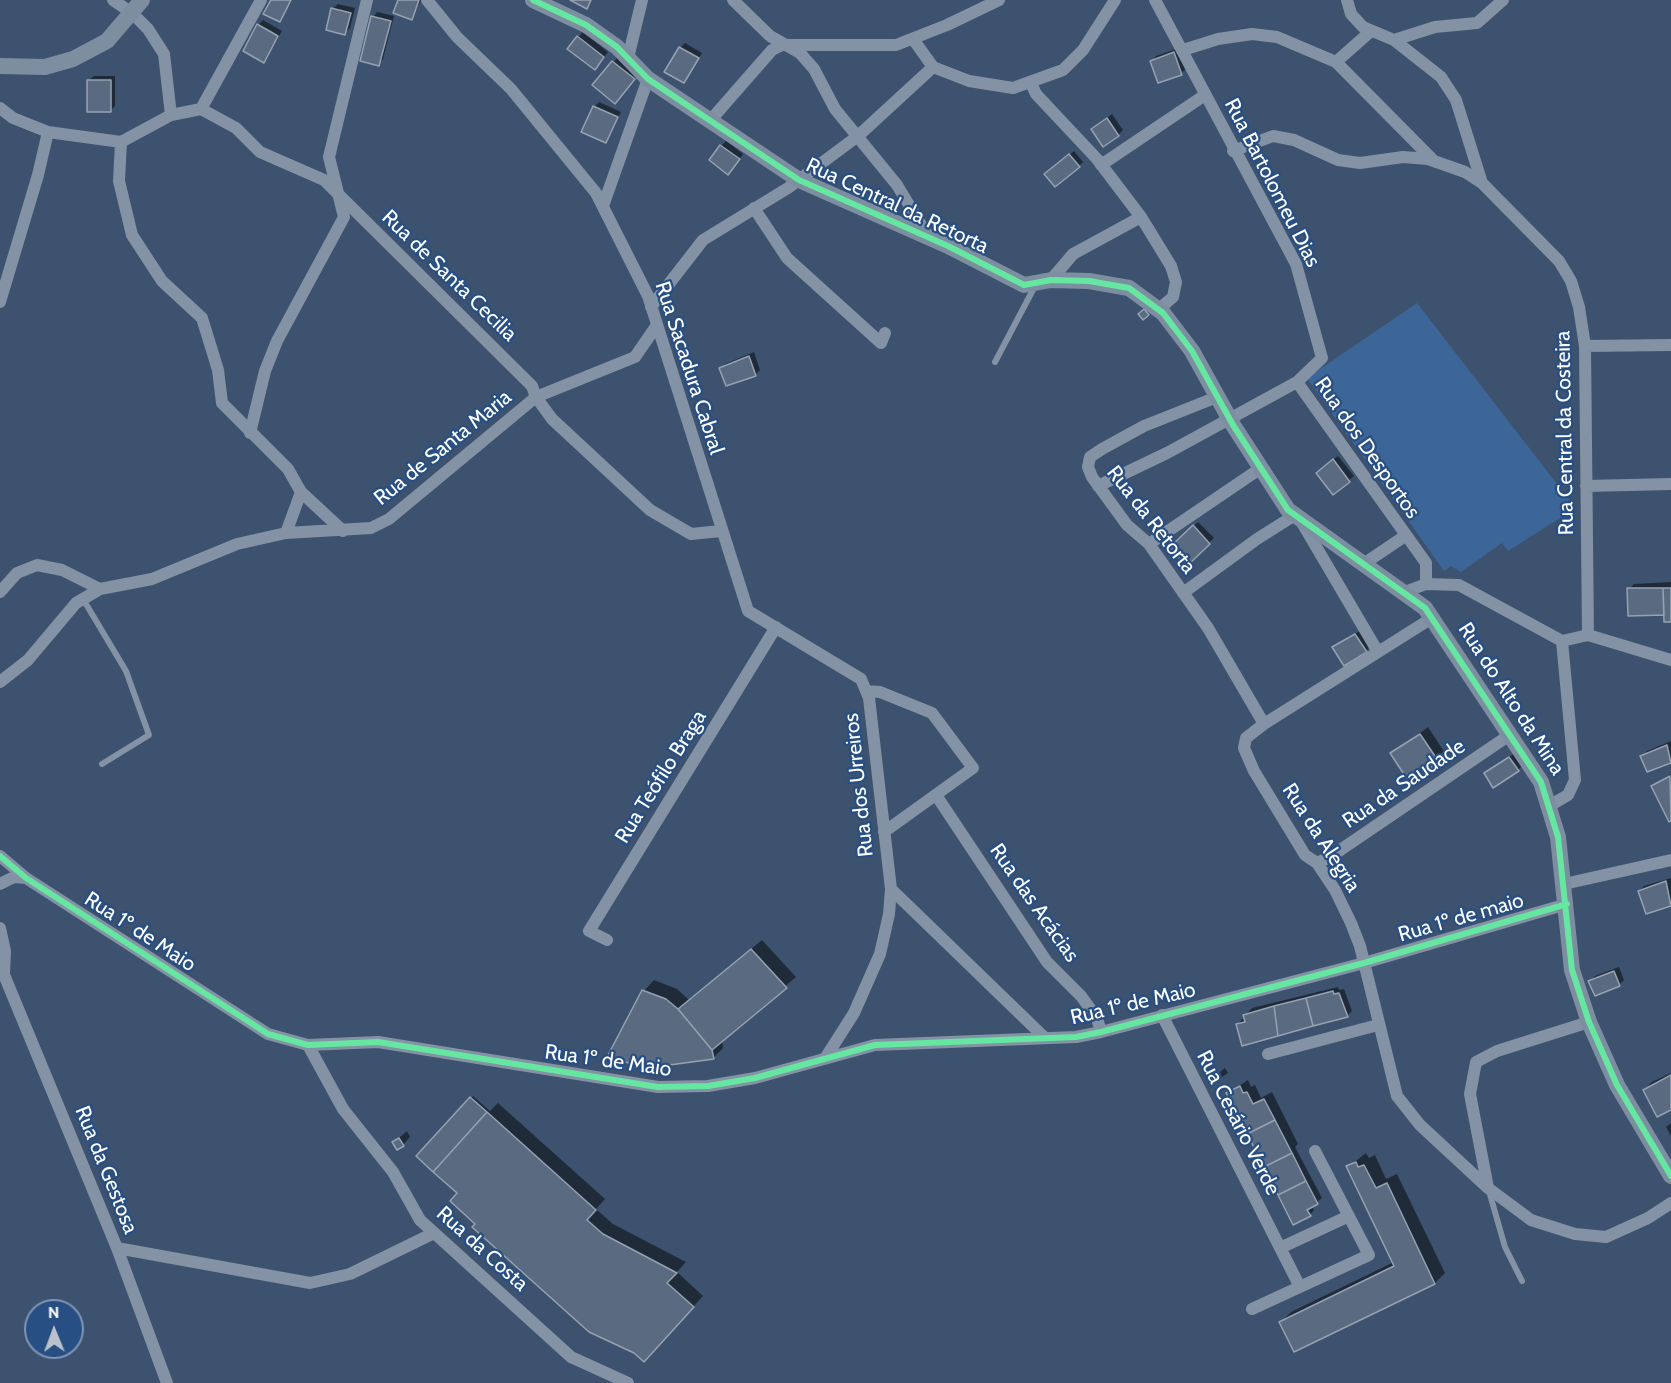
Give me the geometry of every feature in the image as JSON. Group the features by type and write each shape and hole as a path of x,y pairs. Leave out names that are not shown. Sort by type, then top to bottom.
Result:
{"street":[{"path":"113,0 137,6"},
{"path":"0,108 13,118 48,132 121,142 171,115 201,109 261,0"},
{"path":"250,433 266,371 277,341 344,217 329,157 367,0"},
{"name":"Rua Sacadura Cabral","path":"427,0 457,37 511,89 596,193 651,307 722,531"},
{"name":"Rua Central da Retorta","path":"533,0 586,25 618,47 648,79 799,180 929,238 1023,285 1043,281 1089,280 1129,288 1159,309 1192,351 1229,419 1288,510 1425,608 1432,618"},
{"path":"628,58 642,0"},
{"path":"733,0 782,45 800,53 814,69 835,109 897,185 929,238"},
{"path":"710,122 772,50 782,45 896,45 999,0"},
{"path":"913,39 933,67 969,81 1013,88 1063,70 1083,50 1115,0"},
{"name":"Rua Bartolomeu Dias","path":"1155,0 1183,50 1233,151 1296,264 1322,358 1297,382"},
{"name":"Rua Central da Costeira","path":"1347,0 1351,14 1363,27 1394,40 1441,77 1456,100 1482,183 1559,261 1571,281 1586,346 1588,635"},
{"path":"1394,40 1435,27 1477,23 1503,0"},
{"path":"0,66 45,67 73,59 107,41 137,6"},
{"path":"137,6 164,54 171,115"},
{"path":"1336,62 1371,31"},
{"path":"1183,50 1218,39 1252,34 1277,37 1336,62 1434,160"},
{"path":"651,307 703,240 799,180 858,136 933,67"},
{"path":"603,206 648,79"},
{"path":"1031,83 1036,94 1101,165 1141,217 1171,266 1176,282 1173,297 1159,309"},
{"path":"1101,165 1205,95"},
{"name":"Rua de Santa Cecilia","path":"201,109 236,128 260,152 324,180 532,386 536,397 552,419 650,510 691,534 710,534 722,531"},
{"path":"1,299 38,175 48,132"},
{"path":"1233,151 1273,136 1294,140 1338,160 1360,163 1403,157 1434,160 1465,172 1482,183"},
{"path":"121,142 119,182 132,235 162,281 202,318 218,370 222,403 288,469 301,492 343,531"},
{"path":"754,208 787,258 881,343 885,333"},
{"path":"1043,281 1073,254 1141,217"},
{"name":"Rua de Santa Maria","path":"0,682 28,660 76,603 100,589 152,579 237,544 286,534 372,528 389,519 536,397 635,357 657,325"},
{"path":"1586,346 1671,345"},
{"path":"1098,486 1167,453 1297,382"},
{"name":"Rua dos Desportos","path":"1297,382 1426,563 1426,584"},
{"name":"Rua da Retorta","path":"1217,396 1144,426 1090,457 1088,467 1098,486 1127,525 1149,544 1208,628 1264,724"},
{"path":"1149,544 1261,468"},
{"path":"1586,486 1671,484"},
{"path":"286,534 301,492"},
{"path":"1183,592 1257,538 1297,517"},
{"name":"Rua Central da Retorta","path":"1297,517 1378,652"},
{"name":"Rua dos Urreiros","path":"722,531 748,611 861,680 869,698 891,889 889,914 880,954 854,1014 826,1057"},
{"name":"Rua dos Desportos","path":"1362,565 1405,536"},
{"path":"0,592 17,573 37,565 63,570 100,589"},
{"path":"1402,593 1426,584 1459,585 1562,641 1588,635 1671,660"},
{"name":"Rua da Alegria","path":"1432,618 1264,724 1246,738 1244,748 1254,771 1305,855 1317,863 1335,890 1351,922 1364,963 1397,1096 1420,1125 1488,1188 1531,1220 1585,1235 1606,1237 1648,1218 1671,1203"},
{"name":"Rua do Alto da Mina","path":"1432,618 1541,782 1558,837 1572,970 1589,1022 1617,1085 1671,1176"},
{"name":"Rua Teófilo Braga","path":"607,940 590,931 776,627"},
{"path":"1549,806 1568,795 1575,780 1562,641"},
{"path":"866,691 880,692 932,713 973,768 884,832"},
{"name":"Rua da Saudade","path":"1317,863 1330,857 1511,734"},
{"name":"Rua das Acácias","path":"936,795 1047,962 1081,996 1097,1018 1101,1032"},
{"path":"0,856 26,878"},
{"path":"1563,884 1671,860"},
{"path":"0,884 14,877 26,878"},
{"name":"Rua 1º de Maio","path":"26,878 268,1034 308,1045 378,1042 658,1087 708,1086 755,1078 875,1045 1045,1038 1101,1032 1364,963"},
{"path":"891,889 1045,1038"},
{"name":"Rua 1º de maio","path":"1364,963 1566,904"},
{"name":"Rua da Gestosa","path":"0,928 5,951 1,970 117,1248 167,1383"},
{"name":"Rua Cesário Verde","path":"1162,1015 1300,1287"},
{"path":"1488,1188 1470,1094 1476,1062 1497,1052 1589,1022"},
{"path":"1268,1054 1378,1025"},
{"name":"Rua da Costa","path":"308,1045 343,1109 393,1172 420,1220 571,1357 628,1383"},
{"path":"1252,1309 1369,1255 1315,1151"},
{"path":"1280,1248 1349,1216"},
{"path":"117,1248 310,1283 350,1274 434,1233"}],"lane":[{"path":"995,362 1034,291 1043,281"},
{"path":"83,599 126,671 149,735 102,764"},
{"path":"1488,1188 1505,1246 1522,1281"}],"shaded area":[{"path":"1417,303 1574,506 1571,511 1508,551 1502,543 1461,572 1451,566 1444,571 1307,378"}],"building":[{"path":"271,0 291,0 280,22 263,14"},
{"path":"398,0 419,0 412,20 393,13"},
{"path":"570,0 591,0 587,9"},
{"path":"331,8 351,13 345,35 326,30"},
{"path":"371,16 391,21 379,66 360,61"},
{"path":"257,24 278,36 264,63 243,51"},
{"path":"577,36 604,57 595,70 567,49"},
{"path":"679,47 699,58 684,83 664,72"},
{"path":"1174,52 1182,75 1158,83 1150,61"},
{"path":"612,61 635,79 615,104 592,85"},
{"path":"87,80 111,80 111,112 87,112"},
{"path":"593,106 618,117 606,143 581,132"},
{"path":"1107,118 1119,136 1103,147 1091,129"},
{"path":"720,145 740,159 728,175 709,160"},
{"path":"1069,154 1080,167 1055,187 1044,174"},
{"path":"1144,309 1149,315 1143,320 1138,314"},
{"path":"749,356 756,376 726,386 719,368"},
{"path":"1333,459 1350,482 1333,495 1316,473"},
{"path":"1193,525 1210,544 1187,566 1169,548"},
{"path":"1627,588 1663,588 1664,615 1628,616"},
{"path":"1663,588 1671,588 1671,622 1664,622"},
{"path":"1355,634 1367,652 1344,666 1332,647"},
{"path":"1420,734 1439,762 1409,782 1390,753"},
{"path":"1667,745 1671,763 1647,772 1640,756"},
{"path":"1509,757 1519,771 1493,788 1484,773"},
{"path":"1670,776 1671,821 1669,822 1651,786"},
{"path":"1666,881 1671,906 1646,914 1638,891"},
{"path":"751,949 787,988 712,1050 678,1009"},
{"path":"1614,971 1620,986 1595,996 1588,981"},
{"path":"642,990 666,999 678,1009 712,1050 714,1059 647,1068 607,1057"},
{"path":"1333,991 1334,994 1339,993 1348,1017 1313,1026 1306,998"},
{"path":"1306,998 1313,1026 1278,1036 1274,1006"},
{"path":"1274,1006 1278,1036 1242,1046 1236,1024 1245,1022 1243,1015"},
{"path":"1671,1075 1671,1110 1657,1117 1643,1090"},
{"path":"1240,1086 1243,1093 1247,1092 1253,1104 1264,1099 1275,1120 1247,1134 1226,1093"},
{"path":"470,1097 487,1112 433,1172 416,1156"},
{"path":"487,1112 596,1210 587,1220 603,1234 677,1273 667,1283 694,1307 644,1362 634,1353 589,1332 472,1227 475,1224 450,1201 457,1193 433,1172"},
{"path":"1275,1120 1292,1153 1264,1167 1247,1134"},
{"path":"399,1138 404,1146 397,1150 392,1142"},
{"path":"1292,1153 1306,1181 1278,1195 1264,1167"},
{"path":"1356,1162 1358,1167 1364,1165 1376,1188 1387,1183 1435,1284 1294,1352 1279,1322 1394,1266 1346,1166"},
{"path":"1306,1181 1318,1204 1307,1210 1311,1216 1293,1225 1278,1195"}],"cycle path":[{"path":"533,0 586,25 617,47 648,79 799,180 948,246 1024,285 1051,280 1089,281 1129,288 1163,313 1192,351 1233,425 1288,510 1425,608 1541,782 1558,837 1572,970 1589,1022 1617,1085 1671,1176"},
{"path":"0,856 26,878 268,1034 308,1045 378,1042 658,1087 708,1086 755,1078 875,1045 1076,1037 1101,1032 1364,963 1567,904"}]}
